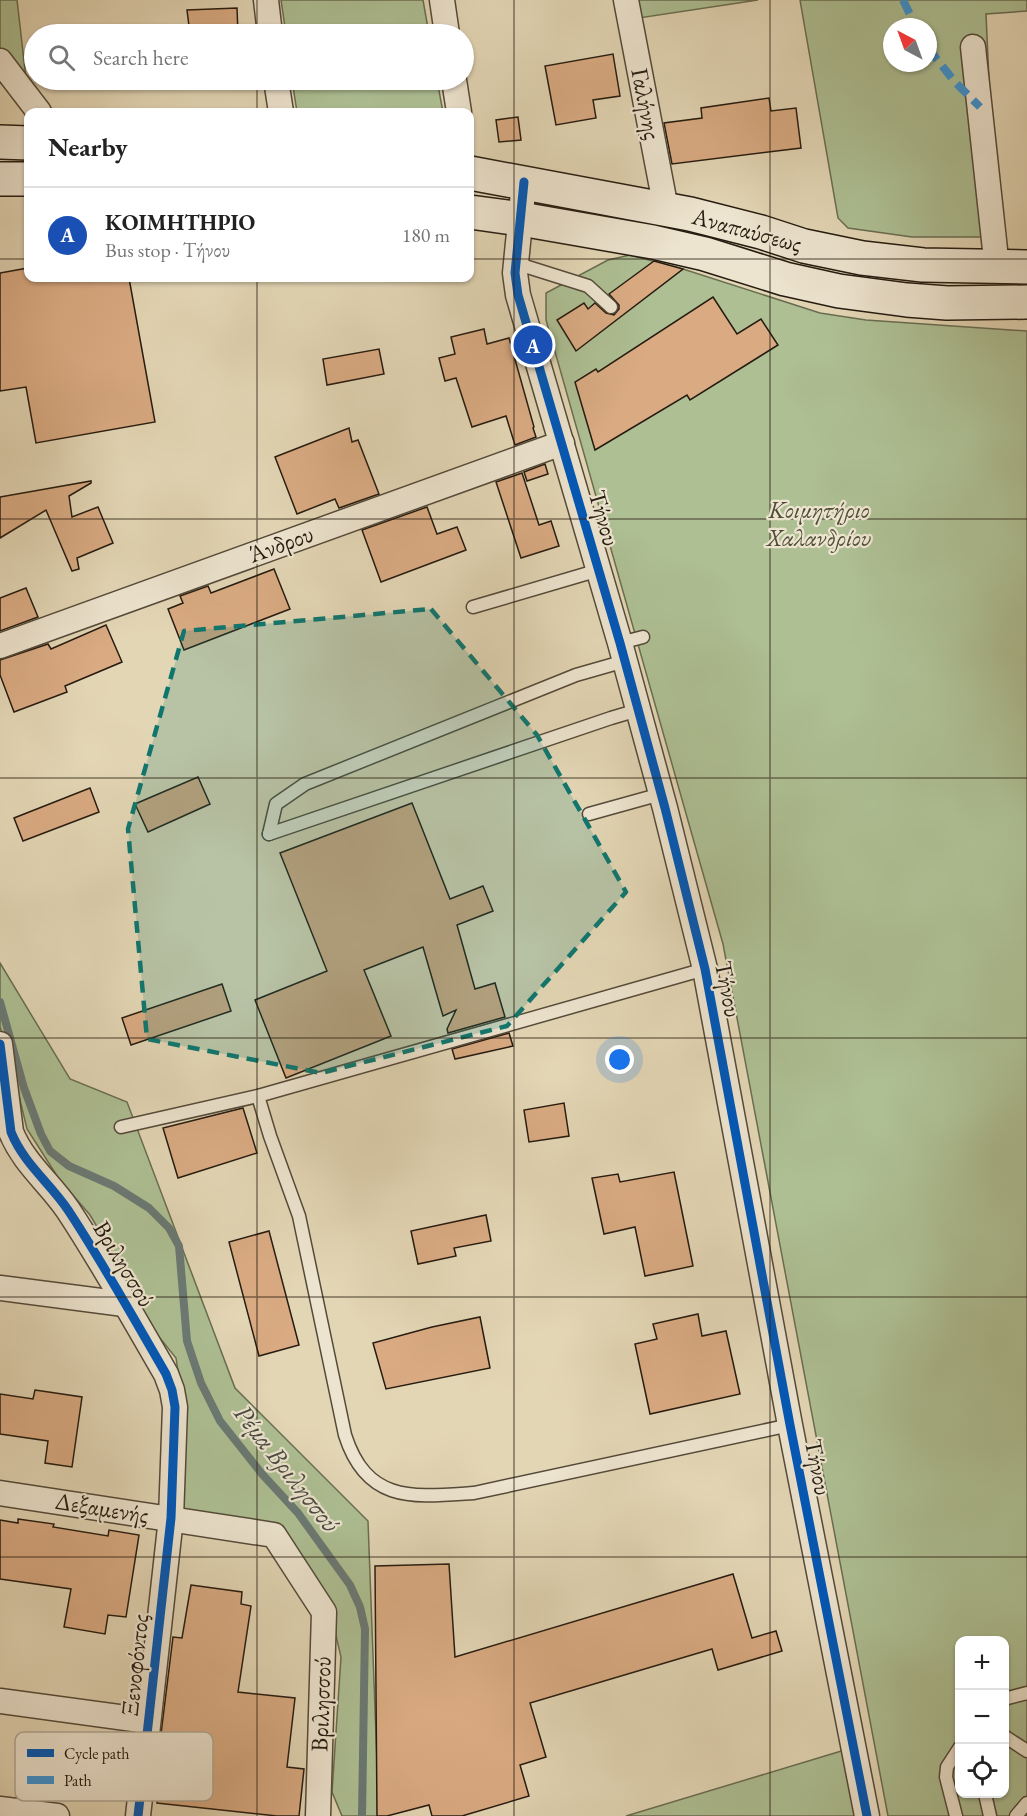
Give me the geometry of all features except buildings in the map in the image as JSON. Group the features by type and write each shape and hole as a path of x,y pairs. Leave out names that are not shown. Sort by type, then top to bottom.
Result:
{"main road":[{"path":"0,142 24,143"},
{"name":"Αναπαύσεως","path":"474,174 666,209 761,232 813,248 862,258 923,265 1012,268"},
{"path":"0,179 24,179"},
{"name":"Αναπαύσεως","path":"474,213 685,249 766,274 839,291 947,303 1027,302"}],"street":[{"path":"266,0 269,24"},
{"path":"441,0 445,24"},
{"name":"Γαλήνης","path":"626,0 666,209"},
{"path":"974,47 1012,268"},
{"path":"0,61 36,108"},
{"path":"278,90 280,108"},
{"path":"456,90 458,108"},
{"name":"Τήνου","path":"524,182 514,273 518,295 622,652 705,969 790,1425 867,1816"},
{"name":"Άνδρου","path":"0,646 562,443"},
{"name":"Βριλησσού","path":"0,1044 11,1132 16,1146 67,1208 166,1374 172,1390 175,1407 171,1518"},
{"path":"0,1288 124,1304"},
{"name":"Δεξαμενής","path":"0,1493 274,1535"},
{"name":"Ξενοφόντος","path":"147,1732 171,1518"},
{"name":"Βριλησσού","path":"274,1535 324,1612 318,1816"},
{"path":"0,1701 148,1721"},
{"name":"Ξενοφόντος","path":"138,1816 140,1801"},
{"path":"0,1809 57,1816"}],"lane":[{"path":"515,263 588,286 611,307"},
{"path":"473,608 599,570"},
{"path":"638,710 269,834 276,804 305,784 576,675 622,652 643,637"},
{"path":"590,814 661,794"},
{"path":"121,1126 258,1096 705,969"},
{"path":"258,1096 299,1216 350,1452 363,1472 379,1485 398,1494 431,1496 474,1493 790,1425"},
{"path":"1009,1698 1027,1693"},
{"path":"1009,1740 1027,1751"},
{"path":"955,1755 947,1767 946,1776 956,1816"},
{"path":"986,1798 990,1816"},
{"path":"1016,1816 1027,1803"}],"highlighted area":[{"path":"431,609 537,735 626,892 507,1026 321,1073 147,1039 128,829 184,631"}],"green space":[{"path":"0,0 17,0 24,61 24,84 0,56"},
{"path":"281,0 423,0 427,24 285,24"},
{"path":"636,0 758,0 639,18"},
{"path":"800,0 1027,0 1027,11 986,14 996,237 912,237 848,228 838,218"},
{"path":"294,90 439,90 442,108 296,108"},
{"name":"Κοιμητήριο Χαλανδρίου","path":"630,255 683,269 820,313 866,320 1027,331 1027,1816 888,1816 723,944 546,320 546,293 608,260"},
{"path":"0,963 70,1079 127,1102 235,1388 368,1521 379,1816 342,1816 332,1792 341,1657 327,1597 275,1534 182,1512 185,1418 176,1358 131,1302 118,1262 90,1215 59,1179 27,1129 7,1046 0,1027"},
{"path":"848,1749 858,1816 626,1816"}],"waterway":[{"name":"Ρέμα Βριλησσού","path":"0,1002 24,1088 41,1134 50,1151 69,1166 114,1186 149,1208 169,1228 179,1246 187,1341 201,1383 220,1421 262,1474 298,1513 350,1585 360,1607 365,1629 362,1816"}],"marked path":[{"path":"903,0 912,18"},
{"path":"937,59 954,81 980,107"}],"cycle path":[{"path":"524,182 515,273 518,295 620,643 665,808 705,969 790,1425 867,1816"},
{"path":"0,1044 11,1132 16,1143 30,1164 61,1200 81,1230 166,1374 172,1390 175,1407 171,1518 147,1732"},
{"path":"138,1816 140,1801"}],"place":[{"name":"ΚΟΙΜΗΤΗΡΙΟ","path":"533,345"}]}
